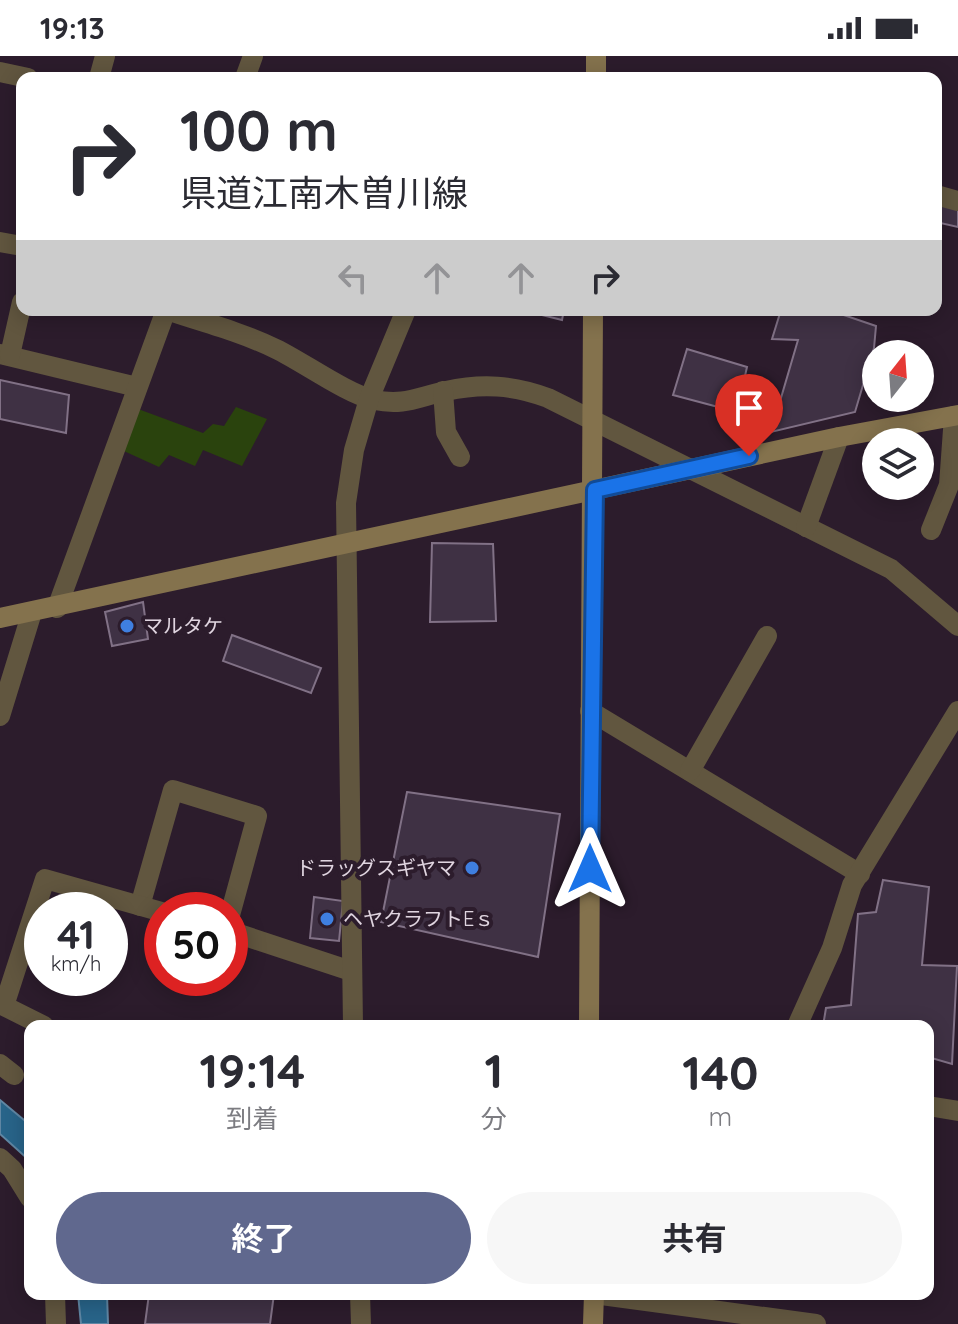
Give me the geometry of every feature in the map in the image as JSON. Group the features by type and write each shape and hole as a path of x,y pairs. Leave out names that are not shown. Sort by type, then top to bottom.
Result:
{"main road":[{"path":"589,1020 590,711 595,490 593,316"},
{"path":"0,618 688,469 956,415"},
{"path":"593,1324 594,1300"}],"street":[{"path":"17,316 5,354 81,376 137,387"},
{"path":"57,608 164,316"},
{"path":"183,316 275,348 369,399 393,403 421,401 443,391 495,385 521,388 891,569 958,626"},
{"path":"353,1020 344,544 354,450 369,399 404,316"},
{"path":"443,391 446,432 460,457"},
{"path":"931,530 949,485 956,415"},
{"path":"806,527 839,437"},
{"path":"0,716 32,612"},
{"path":"690,771 767,636"},
{"path":"590,711 860,874"},
{"path":"800,1020 832,948 852,885 958,711"},
{"path":"140,906 173,790 257,816 236,892"},
{"path":"32,1020 4,1006 45,879 144,907"},
{"path":"248,937 351,971"},
{"path":"934,1107 958,1111"},
{"path":"0,1158 12,1169 24,1188"},
{"path":"55,1300 56,1324"},
{"path":"360,1300 361,1324"},
{"path":"657,1300 816,1324"}],"green space":[{"path":"130,406 203,433 213,424 224,426 236,407 267,419 242,466 203,450 195,466 169,455 159,467 115,447"}],"water":[{"path":"0,1100 24,1120 24,1156 0,1134"},
{"path":"79,1300 107,1300 108,1324 81,1324"}],"building":[{"path":"942,200 958,204 958,227 942,223"},
{"path":"779,316 847,316 876,326 875,340 862,340 862,388 855,412 771,432 798,340 772,339"},
{"path":"687,349 747,367 737,412 673,395"},
{"path":"0,380 69,395 66,433 0,419"},
{"path":"432,543 493,544 496,621 430,622"},
{"name":"マルタケ","path":"143,602 148,639 112,646 105,612"},
{"path":"232,635 321,668 311,693 223,661"},
{"name":"ドラッグスギヤマ","path":"407,792 560,814 538,957 381,922"},
{"path":"883,880 929,887 922,965 957,966 952,1064 934,1059 934,1020 824,1020 826,1008 851,1005 858,914 876,912"},
{"name":"ヘヤクラフトEｓ","path":"314,897 343,901 339,941 310,938"},
{"path":"148,1300 273,1300 270,1324 145,1324"}],"place":[{"name":"マルタケ","path":"127,626"},
{"name":"ドラッグスギヤマ","path":"472,868"},
{"name":"ヘヤクラフトEｓ","path":"327,919"}],"route":[{"path":"590,869 595,490 749,456"}]}
